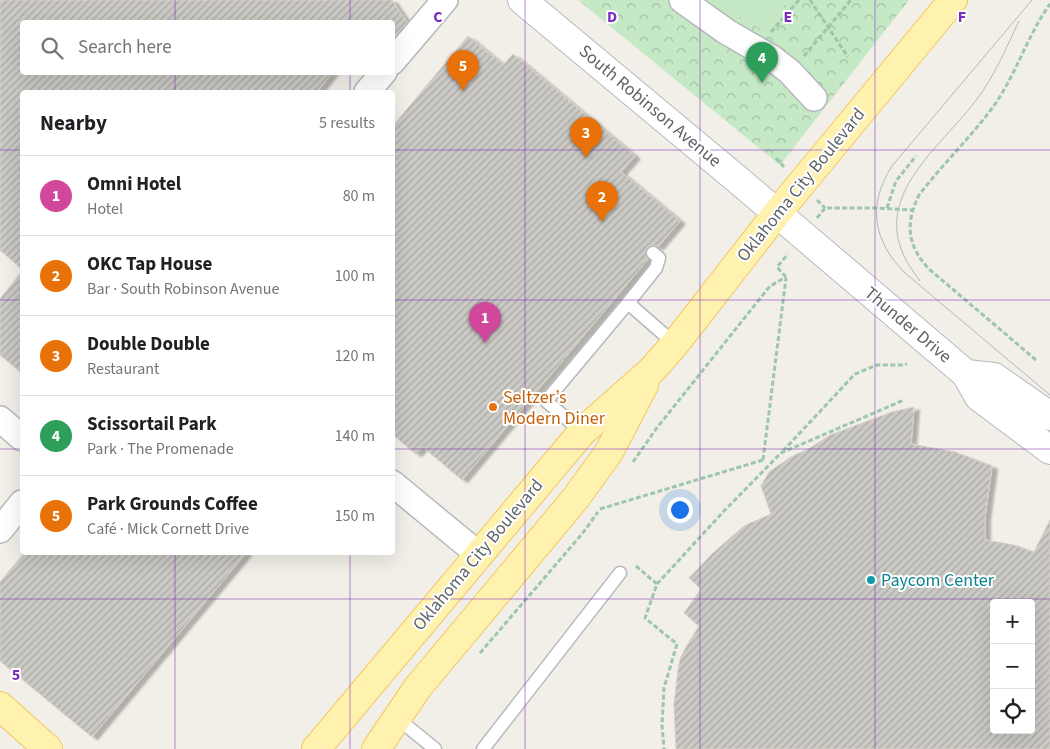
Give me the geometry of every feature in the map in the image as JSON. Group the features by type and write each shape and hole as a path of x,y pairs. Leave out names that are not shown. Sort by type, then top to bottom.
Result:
{"main road":[{"name":"South Robinson Avenue","path":"522,0 777,213"},
{"name":"Oklahoma City Boulevard","path":"316,749 582,432 651,371 675,344 777,213 953,0"},
{"name":"Thunder Drive","path":"777,213 973,386 1050,450"},
{"name":"Oklahoma City Boulevard","path":"376,749 418,687 575,499 609,452 651,371"},
{"name":"Thunder Drive","path":"973,386 994,377 1047,407"},
{"path":"0,706 48,749"}],"street":[{"path":"395,58 445,0"},
{"path":"682,0 727,32 790,72 814,98"},
{"path":"369,90 381,75"},
{"path":"0,419 20,436"},
{"path":"395,485 478,554"},
{"path":"0,530 20,505"}],"lane":[{"path":"582,432 546,401 656,268 659,258 653,253"},
{"path":"628,303 675,344"},
{"path":"483,749 620,573"},
{"path":"397,718 435,749"}],"path":[{"path":"756,49 799,0"},
{"path":"810,0 848,57"},
{"path":"790,72 851,0"},
{"path":"1036,360 943,281 919,258 910,234 912,210 919,195 993,107 1010,79 1030,35 1050,4"},
{"path":"887,208 896,181 916,156"},
{"name":"Oklahoma City Boulevard","path":"825,208 912,210"},
{"name":"Oklahoma City Boulevard","path":"764,460 786,277 777,267"},
{"path":"664,749 662,725 664,688 677,644 645,618 657,584 855,374 876,364 907,364"},
{"path":"781,453 904,400"},
{"path":"600,509 764,460 769,465"},
{"path":"633,564 657,584"}],"green space":[{"path":"578,0 909,0 780,165"},
{"path":"709,0 789,0 763,30"}],"building":[{"path":"0,0 392,0 407,22 395,36 395,20 20,20 20,75 331,75 319,90 20,90 20,267 0,250"},
{"path":"468,36 503,65 513,54 635,156 621,172 680,221 658,247 654,245 647,247 645,252 648,259 462,480 423,447 416,454 395,436 395,123"},
{"path":"20,274 20,371 0,355 0,299"},
{"name":"Paycom Center","path":"914,407 911,444 955,452 992,466 985,517 985,540 1014,545 1034,552 1050,520 1050,749 676,749 674,704 680,659 699,626 684,613 701,589 689,578 713,553 744,526 771,514 761,486 769,472 830,435 892,412"},
{"path":"22,555 244,555 92,737 0,661 0,582"}],"tram line":[{"path":"1032,0 892,166 884,180 879,195 877,222 886,248 905,273 1050,395"},
{"path":"920,281 902,251 897,229 899,208 907,187 918,168 983,90 1000,61 1019,21"}],"place":[{"name":"Scissortail Park","path":"762,83"},
{"name":"Park Grounds Coffee","path":"463,91"},
{"name":"Double Double","path":"586,158"},
{"name":"OKC Tap House","path":"602,222"},
{"name":"Omni Hotel","path":"485,343"},
{"name":"Seltzer’s Modern Diner","path":"493,407"},
{"name":"Paycom Center","path":"871,580"}]}
